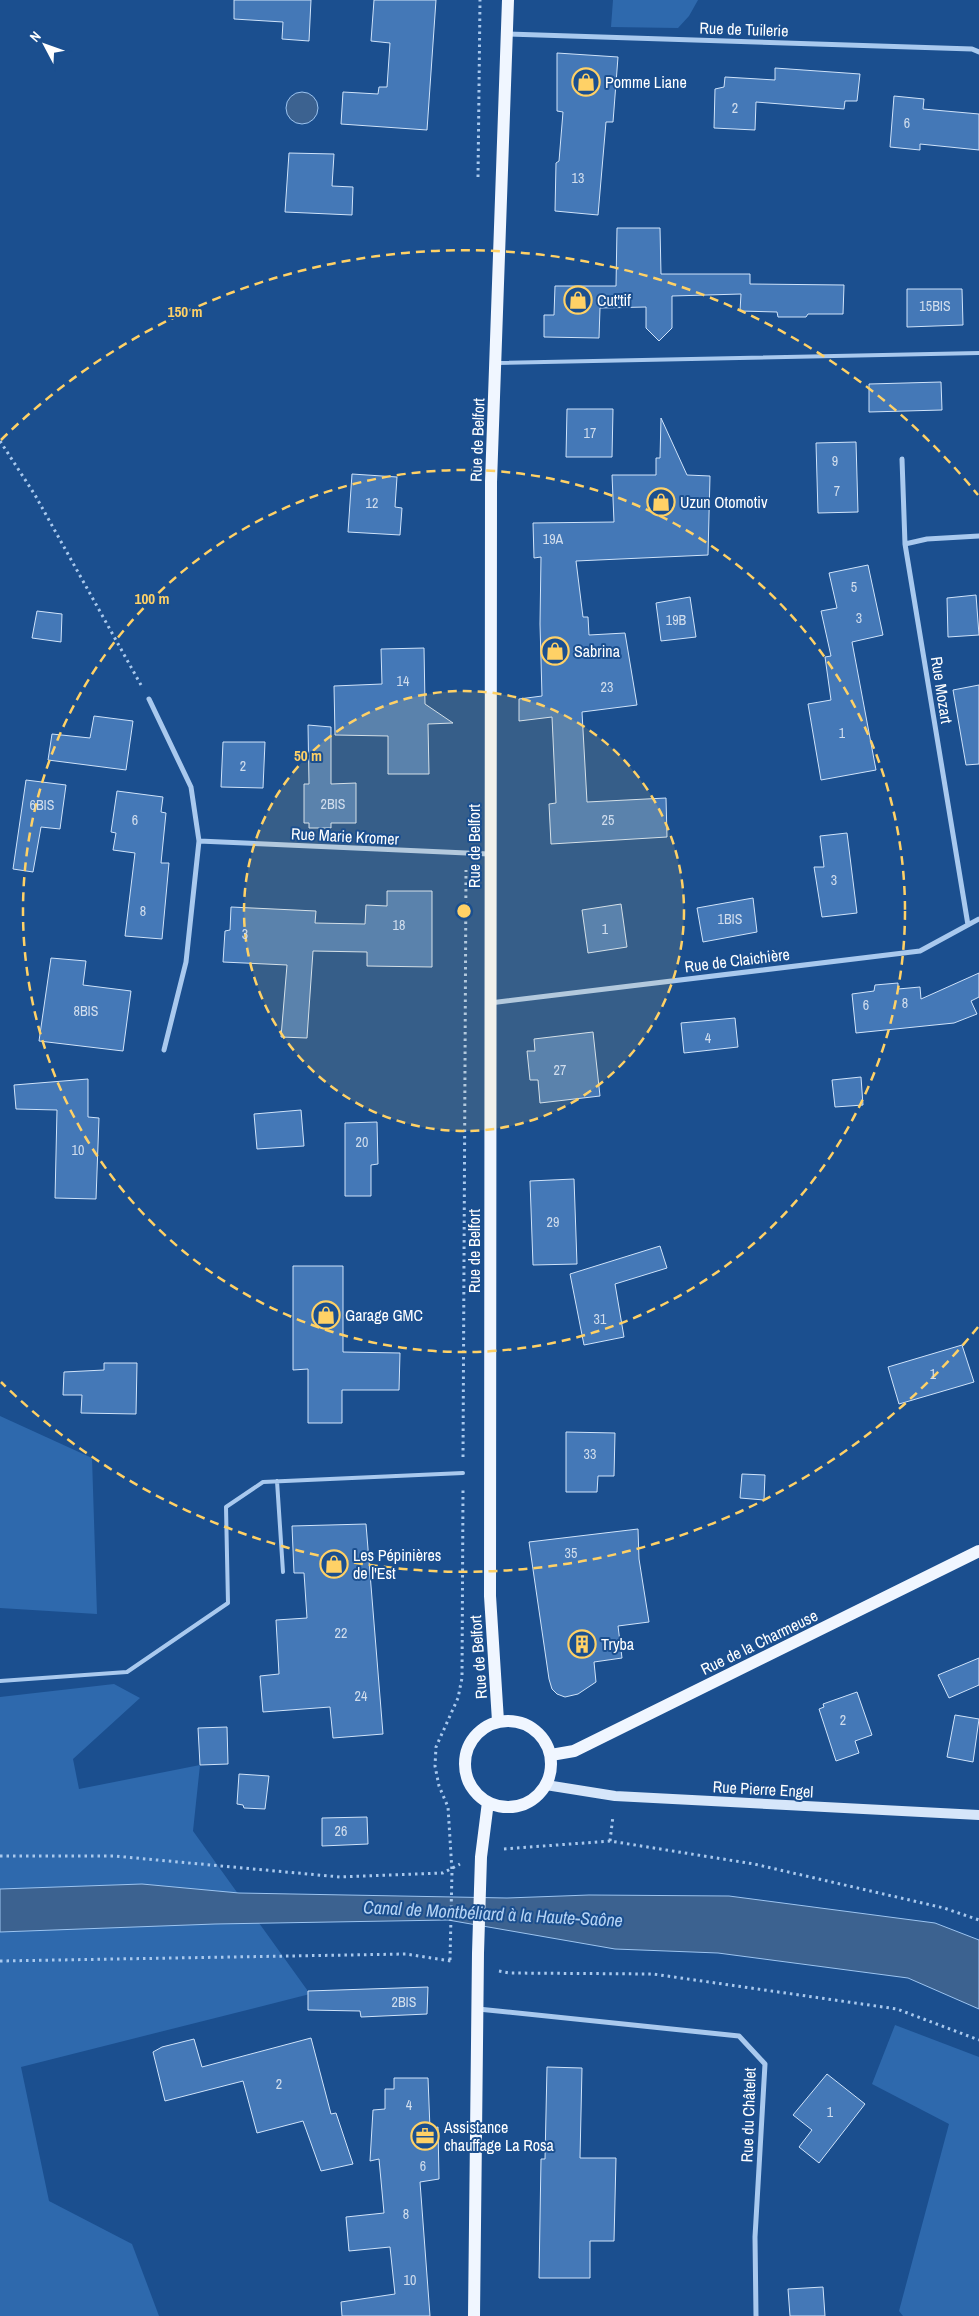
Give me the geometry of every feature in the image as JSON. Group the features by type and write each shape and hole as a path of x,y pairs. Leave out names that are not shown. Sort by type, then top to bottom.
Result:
{"main road":[{"name":"Rue de Belfort","path":"498,1721 490,1612 491,482 497,363 508,0"},
{"name":"Rue de la Charmeuse","path":"551,1755 574,1751 979,1551"},
{"path":"512,1720 526,1724 537,1731 546,1742 551,1755 552,1765 546,1785 538,1796 521,1805 501,1807 488,1802 476,1793 468,1780 466,1750 474,1737 484,1727 498,1721 512,1720"},
{"path":"474,2316 478,1954 481,1861 488,1802"}],"street":[{"name":"Rue de Tuilerie","path":"508,34 952,48 979,52"},
{"name":"Rue Mozart","path":"902,459 905,544 968,925"},
{"path":"905,544 928,539 979,536"},
{"path":"149,699 191,787 199,841 186,962 164,1050"},
{"name":"Rue Marie Kromer","path":"199,841 490,854"},
{"name":"Rue de Claichière","path":"490,1003 920,950 979,919"},
{"name":"Rue Pierre Engel","path":"546,1785 615,1796 979,1815"},
{"name":"Rue du Châtelet","path":"478,2009 739,2036 765,2064 754,2237 756,2316"}],"lane":[{"path":"497,363 979,353"},
{"path":"0,1681 127,1672 228,1603 226,1506 263,1482 463,1473"},
{"path":"277,1481 283,1572"}],"path":[{"path":"0,441 35,495 149,699"},
{"path":"450,1960 452,1871 448,1807 439,1786 435,1766 436,1747 458,1698 462,1678"}],"shaded area":[{"path":"613,0 698,0 689,16 678,28 611,27"},
{"path":"0,1416 92,1458 97,1614 0,1608"},
{"path":"114,1684 140,1698 73,1759 79,1789 200,1765 193,1831 310,1994 21,2067 49,2201 132,2244 159,2316 0,2316 0,1697"},
{"path":"895,2025 979,2057 979,2316 903,2316 899,2311 949,2124 872,2084"}],"water":[{"path":"302,92 308,93 313,97 317,102 317,114 313,119 308,123 302,124 296,123 291,119 287,114 286,108 287,102 291,97 296,93"},
{"name":"Canal de Montbéliard à la Haute-Saône","path":"142,1884 239,1893 507,1898 589,1895 729,1896 935,1923 979,1940 979,2009 908,1978 718,1953 615,1949 448,1920 215,1924 0,1932 0,1889"}],"building":[{"path":"234,0 311,0 309,41 282,39 283,22 234,19"},
{"path":"374,0 436,0 427,130 341,124 343,92 378,94 379,87 387,87 390,43 371,41"},
{"path":"557,53 618,57 613,122 606,122 598,215 555,211 556,163 559,161 563,112 557,111"},
{"path":"775,68 860,74 857,101 845,101 844,109 756,102 755,130 714,128 715,89 724,87 725,77 775,80"},
{"path":"894,96 924,99 923,109 979,114 979,150 920,144 920,150 890,147"},
{"path":"289,153 334,154 332,186 353,187 352,215 285,212"},
{"path":"617,228 660,228 661,274 750,274 750,284 844,285 843,314 808,314 806,317 778,317 777,312 740,311 741,294 672,296 672,328 659,341 646,328 646,307 600,308 599,338 544,337 544,315 554,315 555,286 616,286"},
{"path":"907,289 962,289 963,325 907,327"},
{"path":"941,382 942,410 869,412 869,384"},
{"path":"567,409 613,409 612,457 566,457"},
{"path":"661,418 687,475 710,476 708,555 576,561 583,617 588,617 589,635 625,633 637,705 582,712 587,802 666,798 667,837 551,844 549,804 556,803 552,717 519,721 519,699 542,696 541,557 534,558 533,523 614,522 612,475 656,475 656,458 660,458"},
{"path":"856,442 858,512 818,513 816,443"},
{"path":"352,474 397,477 395,507 402,508 400,535 348,532"},
{"path":"868,565 883,635 852,642 876,770 821,780 808,704 831,700 825,657 831,656 821,611 837,608 829,573"},
{"path":"976,595 979,635 948,637 947,598"},
{"path":"690,597 696,637 661,641 656,603"},
{"path":"37,611 62,614 61,642 32,638"},
{"path":"424,648 425,704 453,723 428,724 429,774 388,774 388,736 335,735 334,686 382,684 381,649"},
{"path":"979,685 979,764 966,765 953,690"},
{"path":"94,716 133,721 126,770 48,760 52,734 90,738"},
{"path":"308,725 331,727 331,784 356,783 356,823 331,823 331,828 309,828 309,823 304,823 304,784 309,784"},
{"path":"223,742 265,742 263,788 221,787"},
{"path":"26,780 66,785 60,829 41,827 33,872 13,869"},
{"path":"117,791 163,797 161,812 166,813 161,863 169,863 162,939 125,936 135,853 113,850 116,833 111,832"},
{"path":"847,833 857,913 822,917 814,867 824,867 820,836"},
{"path":"387,891 432,891 432,967 367,966 367,952 313,951 307,1038 281,1037 287,965 223,962 225,931 230,930 231,907 316,911 315,923 365,924 366,905 387,906"},
{"path":"753,898 757,932 703,942 697,908"},
{"path":"621,904 627,947 588,953 582,910"},
{"path":"51,958 86,961 83,985 131,991 123,1051 39,1041"},
{"path":"979,973 979,997 971,1001 977,1014 954,1023 856,1033 852,994 874,991 875,985 898,983 898,989 920,987 921,999"},
{"path":"735,1018 738,1047 684,1053 681,1023"},
{"path":"593,1032 600,1096 540,1103 538,1080 530,1080 527,1051 535,1051 534,1039"},
{"path":"861,1077 863,1105 835,1107 832,1080"},
{"path":"88,1079 88,1117 99,1118 96,1199 55,1198 57,1110 16,1109 14,1085"},
{"path":"301,1110 304,1146 257,1149 254,1114"},
{"path":"377,1122 378,1164 371,1165 371,1196 345,1196 345,1123"},
{"path":"574,1179 577,1264 533,1265 530,1181"},
{"path":"660,1246 667,1268 615,1284 624,1337 584,1345 570,1274"},
{"path":"293,1266 343,1266 343,1352 400,1353 399,1390 342,1390 342,1423 308,1423 308,1369 293,1370"},
{"path":"962,1345 974,1382 899,1404 888,1367"},
{"path":"104,1363 137,1363 136,1414 81,1413 82,1395 63,1395 64,1372 104,1370"},
{"path":"566,1432 615,1433 614,1476 598,1476 597,1492 566,1492"},
{"path":"742,1474 765,1475 764,1500 740,1498"},
{"path":"366,1524 383,1734 333,1738 330,1707 263,1712 260,1676 279,1674 276,1620 307,1618 304,1573 294,1573 292,1526"},
{"path":"638,1529 639,1559 649,1622 618,1626 622,1658 594,1662 596,1682 578,1694 565,1697 557,1694 552,1689 549,1679 529,1542"},
{"path":"979,1658 979,1685 949,1698 938,1675"},
{"path":"857,1692 872,1735 855,1741 859,1753 836,1761 819,1709 824,1707 823,1704"},
{"path":"955,1715 979,1719 973,1762 947,1757"},
{"path":"227,1727 228,1764 200,1765 198,1728"},
{"path":"239,1774 269,1776 265,1809 244,1808 243,1805 237,1804"},
{"path":"367,1817 368,1844 322,1846 322,1818"},
{"path":"428,1987 427,2014 361,2017 360,2011 308,2010 308,1991"},
{"path":"311,2038 331,2114 336,2113 353,2164 321,2171 303,2121 257,2133 243,2081 165,2101 153,2052 162,2047 194,2039 202,2067"},
{"path":"547,2067 582,2068 580,2158 616,2158 614,2241 590,2241 590,2278 539,2278 541,2159 545,2159"},
{"path":"827,2074 865,2104 819,2163 799,2147 812,2130 793,2115"},
{"path":"394,2078 428,2078 430,2129 438,2127 439,2179 420,2182 430,2316 342,2316 341,2302 395,2294 390,2247 349,2251 346,2217 384,2213 379,2159 370,2161 373,2110 385,2109 385,2089 394,2089"},
{"path":"823,2287 825,2316 790,2316 788,2289"}],"place":[{"name":"Pomme Liane","path":"586,82"},
{"name":"Cut'tif","path":"578,300"},
{"name":"Uzun Otomotiv","path":"661,502"},
{"name":"Sabrina","path":"555,651"},
{"name":"Garage GMC","path":"326,1315"},
{"name":"Les Pépinières de l'Est","path":"334,1564"},
{"name":"Tryba","path":"582,1644"},
{"name":"Assistance chauffage La Rosa","path":"425,2136"}]}
